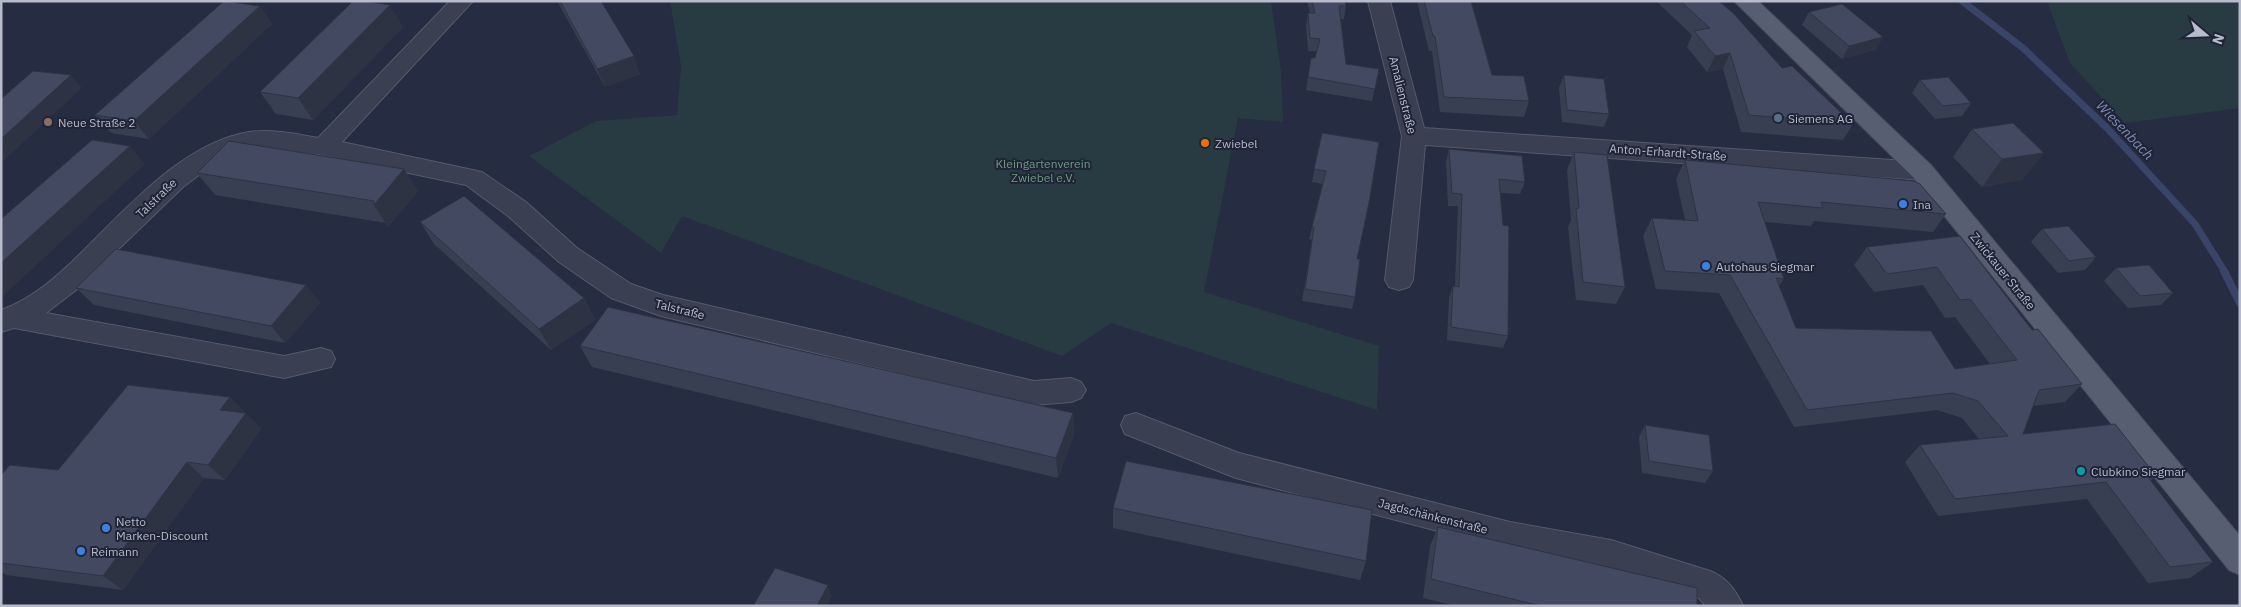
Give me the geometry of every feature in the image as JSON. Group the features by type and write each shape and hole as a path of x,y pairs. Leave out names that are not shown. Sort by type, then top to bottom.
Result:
{"main road":[{"name":"Zwickauer Straße","path":"1745,1 1922,170 2240,560"}],"street":[{"path":"323,147 462,1"},
{"name":"Amalienstraße","path":"1379,1 1414,136 1399,280"},
{"name":"Anton-Erhardt-Straße","path":"1414,136 1922,170"},
{"name":"Talstraße","path":"9,319 55,292 96,257 175,178 220,151 248,141 292,142 473,178 516,209 568,256 621,292 661,305 1034,393 1071,390"},
{"name":"Talstraße","path":"9,319 284,367 321,359"},
{"name":"Jagdschänkenstraße","path":"1136,425 1236,465 1510,536 1612,555 1710,586 1726,606"}],"green space":[{"name":"Kleingartenverein Zwiebel e.V.","path":"670,1 1271,1 1281,72 1283,122 1238,118 1204,292 1379,346 1377,410 1111,323 1062,356 682,216 661,253 529,156 596,121 677,115 681,66"},
{"path":"2047,1 2240,1 2240,108 2125,123 2070,63"}],"building":[{"path":"224,1 260,6 134,121 95,115"},
{"path":"353,1 390,5 298,98 260,92"},
{"path":"560,1 601,1 634,56 597,69"},
{"path":"1312,1 1345,1 1346,6 1339,6 1346,64 1379,69 1375,89 1308,77 1311,58 1315,58 1320,39 1310,38 1308,13 1315,13"},
{"path":"1424,1 1471,1 1492,75 1524,76 1529,101 1444,97 1435,36 1433,36"},
{"path":"1680,1 1719,1 1734,14 1782,68 1792,66 1853,124 1749,115 1730,53 1715,56 1694,31 1710,28"},
{"path":"1842,4 1883,37 1849,46 1809,12"},
{"path":"33,71 71,75 1,139 1,99"},
{"path":"1564,75 1604,79 1609,114 1567,110"},
{"path":"1948,77 1971,103 1943,106 1920,80"},
{"path":"2013,123 2044,153 2002,159 1972,129"},
{"path":"1322,133 1379,142 1357,259 1360,259 1355,297 1305,289 1314,227 1312,227 1326,171 1314,169"},
{"path":"92,140 130,146 1,263 1,219"},
{"path":"229,141 404,169 374,205 374,201 197,173"},
{"path":"1449,149 1522,156 1525,182 1499,179 1503,225 1509,226 1508,336 1451,327 1453,286 1459,287 1462,194 1452,193"},
{"path":"1574,152 1607,155 1625,287 1583,282 1576,209 1579,208"},
{"path":"1685,160 1914,181 1920,184 1946,214 1821,202 1823,208 1758,202 1784,279 1776,278 1796,328 1931,331 1955,369 2017,360 1970,299 1960,300 1937,267 1887,274 1867,247 1960,236 2032,330 2038,329 2082,384 2039,390 2023,434 2115,424 2156,476 2148,477 2213,562 2170,567 2106,482 1955,499 1920,445 2008,436 1978,401 1953,393 1807,410 1730,275 1665,271 1652,218 1698,221"},
{"path":"464,196 584,298 539,329 420,222"},
{"path":"2068,226 2096,257 2069,261 2042,229"},
{"path":"116,249 306,285 271,326 76,288"},
{"path":"2149,265 2173,293 2140,296 2116,268"},
{"path":"608,307 1073,413 1056,458 580,346"},
{"name":"Netto Marken-Discount","path":"128,385 230,397 220,410 246,413 208,465 187,462 103,576 1,563 1,475 10,465 58,470"},
{"path":"1645,425 1709,435 1713,471 1649,461"},
{"path":"1126,461 1372,510 1366,561 1113,508"},
{"path":"1438,527 1697,588 1697,606 1541,606 1431,579"},
{"path":"775,568 828,585 817,606 753,606"}],"waterway":[{"name":"Wiesenbach","path":"1962,1 2023,48 2107,128 2195,224 2225,272"},
{"name":"Wiesenbach","path":"2224,271 2240,303"}],"place":[{"name":"Siemens AG","path":"1778,118"},
{"name":"Neue Straße 2","path":"48,122"},
{"name":"Zwiebel","path":"1205,143"},
{"name":"Ina","path":"1903,204"},
{"name":"Autohaus Siegmar","path":"1706,266"},
{"name":"Clubkino Siegmar","path":"2081,471"},
{"name":"Netto Marken-Discount","path":"106,528"},
{"name":"Reimann","path":"81,551"}]}
